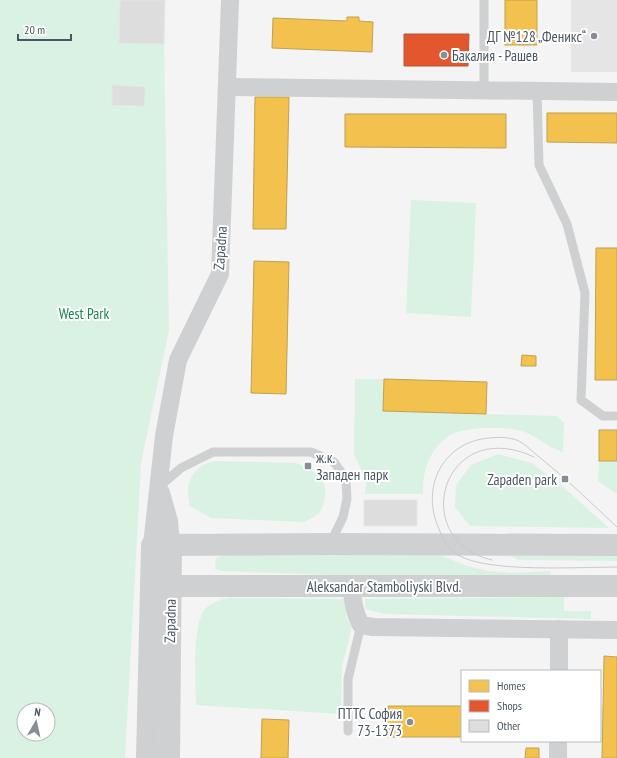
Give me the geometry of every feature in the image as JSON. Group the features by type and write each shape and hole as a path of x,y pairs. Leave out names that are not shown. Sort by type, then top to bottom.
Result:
{"street":[{"name":"Zapadna","path":"147,758 161,586 162,545 169,521 160,486 164,436 178,360 220,274 230,0"},
{"path":"227,87 617,92"},
{"path":"162,545 617,545"},
{"name":"Zapadna","path":"161,586 169,758"},
{"name":"Aleksandar Stamboliyski Blvd.","path":"161,586 617,586"},
{"path":"352,586 354,608 361,625 373,627 617,630"},
{"path":"559,629 559,670"},
{"path":"558,742 558,758"}],"lane":[{"path":"484,0 484,90"},
{"path":"538,90 539,165 567,224 585,293 581,400 602,416 617,416"},
{"path":"160,486 181,468 213,452 311,452 334,462 346,479 347,499 343,517 330,544"},
{"path":"348,731 348,679 361,625"}],"shaded area":[{"name":"ДГ №128 „Феникс“","path":"571,0 617,0 617,72 571,72"}],"green space":[{"name":"West Park","path":"0,0 120,0 119,43 164,44 169,330 141,463 125,758 0,758"},
{"path":"411,200 476,203 471,317 406,313"},
{"path":"355,379 384,379 383,411 557,416 564,423 563,452 553,448 530,434 517,430 485,428 463,430 447,437 431,455 425,470 423,494 365,494 366,484 362,471 354,455"},
{"path":"498,454 532,463 562,486 609,528 470,526 455,507 456,485 471,465"},
{"path":"214,461 296,463 314,471 324,484 325,497 322,508 318,514 304,522 211,518 190,506 188,491 191,478 195,472 200,467"},
{"path":"599,461 617,461 617,494 598,481"},
{"path":"499,552 617,553 617,561 520,560"},
{"path":"424,554 443,556 467,566 489,571 512,573 551,571 551,579 332,575 222,571 215,569 216,558 225,555"},
{"path":"564,597 564,611 591,611 591,619 385,614 365,609 365,599"},
{"path":"228,598 344,599 347,618 352,627 342,667 341,714 196,705 195,654 198,627 201,616 206,608 211,604"}],"building: Homes":[{"path":"505,0 537,0 537,45 505,45"},
{"path":"347,17 359,17 359,21 373,22 372,52 272,48 273,18 347,21"},
{"path":"255,97 289,97 286,229 253,229"},
{"path":"547,113 617,113 617,143 547,142"},
{"path":"345,114 506,114 506,148 345,147"},
{"path":"596,248 617,248 617,380 595,380"},
{"path":"254,261 289,262 286,394 251,393"},
{"path":"522,355 536,356 536,366 521,366"},
{"path":"384,379 487,382 486,414 383,411"},
{"path":"599,430 617,430 617,461 599,461"},
{"path":"604,656 617,657 617,758 602,758"},
{"path":"388,706 461,706 461,737 387,737"},
{"path":"262,719 289,720 288,758 261,758"},
{"path":"526,748 539,748 539,758 525,758"}],"building: Shops":[{"path":"404,34 469,34 468,66 404,66"}],"building: Other":[{"path":"120,0 165,0 164,44 119,43"},
{"path":"112,85 145,87 144,106 112,105"},
{"path":"364,500 417,500 417,526 364,526"}],"tram line":[{"path":"617,527 548,464 524,444 512,439 501,437 489,438 473,441 459,448 448,457 440,469 434,483 432,498 434,513 439,529 451,550 458,555 472,561 511,567 617,567"},
{"path":"492,560 465,548 449,529 444,507 447,485 458,465 477,452 503,448 534,457"}],"place":[{"name":"ДГ №128 „Феникс“","path":"594,36"},
{"name":"Бакалия - Рашев","path":"444,55"},
{"name":"ж.к. Западен парк","path":"308,466"},
{"name":"Zapaden park","path":"565,479"},
{"name":"ПТТС София 73-1373","path":"410,722"}]}
